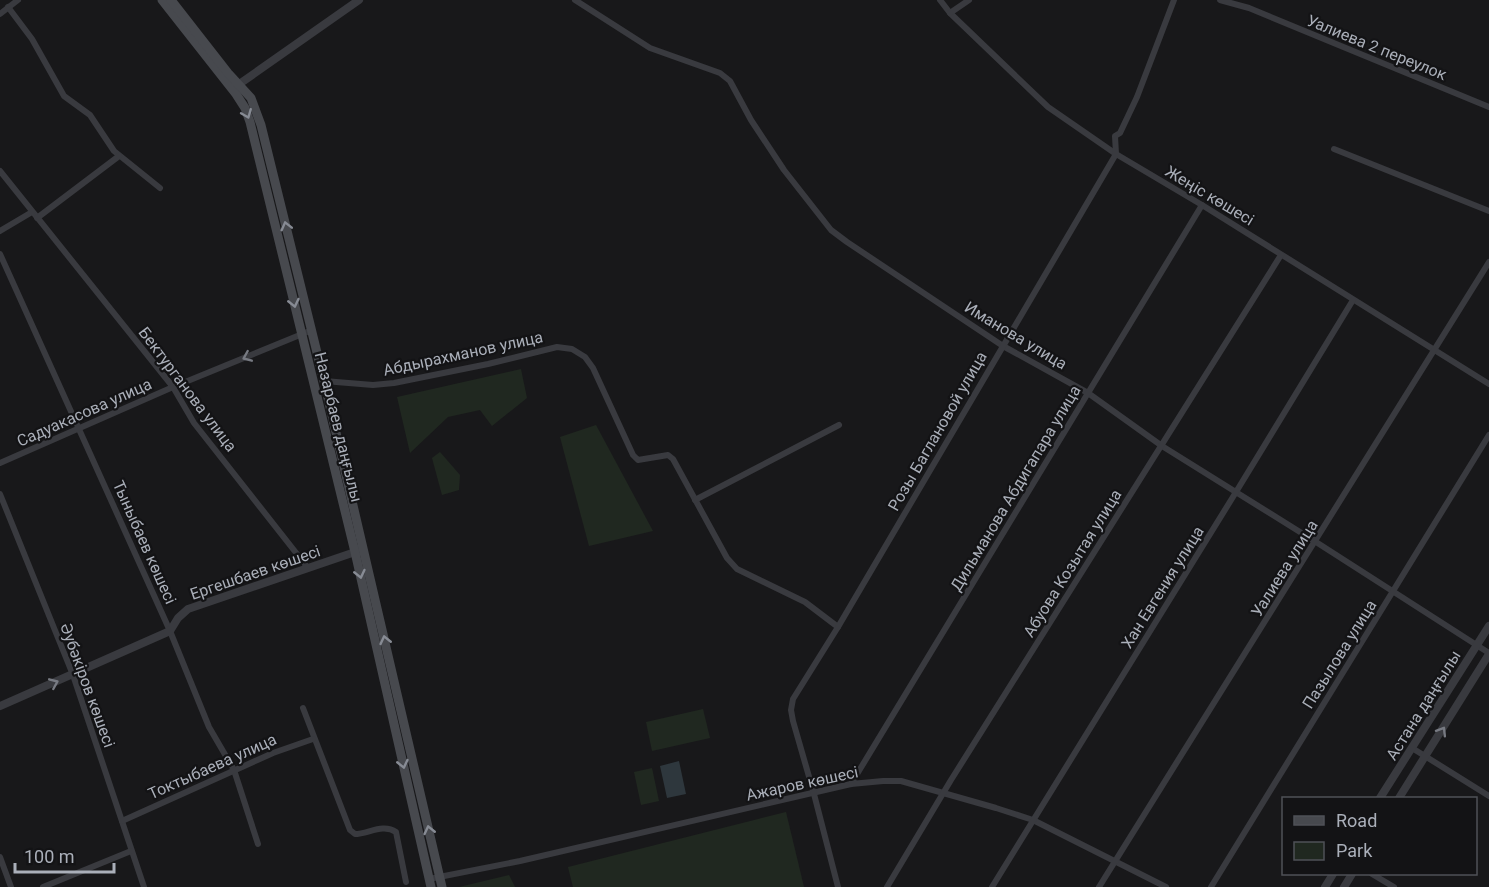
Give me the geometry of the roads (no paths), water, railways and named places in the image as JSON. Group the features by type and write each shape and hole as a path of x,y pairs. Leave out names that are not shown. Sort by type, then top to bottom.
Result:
{"main road":[{"name":"Назарбаев даңғылы","path":"162,0 236,87 251,98 261,125 324,381 430,883"},
{"path":"171,0 236,87"},
{"name":"Назарбаев даңғылы","path":"236,87 250,122 301,334 359,550 442,887"}],"street":[{"path":"0,14 18,0"},
{"path":"236,87 359,0"},
{"name":"Иманова улица","path":"574,0 650,48 720,73 730,81 751,120 784,170 831,230 876,263 1003,346 1088,393 1162,446 1394,590 1489,654"},
{"name":"Жеңіс көшесі","path":"940,0 950,13 1048,107 1116,154 1489,384"},
{"path":"950,13 969,0"},
{"name":"Розы Баглановой улица","path":"838,887 791,711 794,699 1116,154 1115,136 1120,133 1137,97 1174,0"},
{"name":"Уалиева 2 переулок","path":"1221,0 1248,8 1489,107"},
{"path":"8,7 32,39 64,96 90,115 119,156 159,188"},
{"path":"1334,149 1489,211"},
{"path":"37,218 119,156"},
{"name":"Бектурганова улица","path":"0,171 173,387 198,428 309,568"},
{"name":"Дильманова Абдигапара улица","path":"851,784 1202,205"},
{"path":"0,231 32,212"},
{"name":"Тыныбаев көшесі","path":"0,254 170,631 209,727 234,770 258,844"},
{"name":"Абуова Козытая улица","path":"887,887 957,770 1281,255"},
{"name":"Уалиева улица","path":"1100,887 1489,262"},
{"name":"Хан Евгения улица","path":"992,887 1353,300"},
{"name":"Садуакасова улица","path":"0,463 173,387 312,330"},
{"name":"Абдырахманов улица","path":"324,381 373,385 394,383 557,347 572,349 585,357 593,368 638,460 668,455 673,459 727,558 738,568 805,602 838,627"},
{"path":"695,500 839,424"},
{"name":"Пазылова улица","path":"1211,887 1489,435"},
{"name":"Әубәкіров көшесі","path":"0,494 73,675 144,887"},
{"name":"Ергешбаев көшесі","path":"0,706 170,631 178,618 188,609 359,550"},
{"name":"Астана даңғылы","path":"1381,797 1489,626"},
{"name":"Астана даңғылы","path":"1400,797 1489,654"},
{"path":"303,708 313,739 350,830 355,834 384,828 391,828 396,832 406,882"},
{"name":"Токтыбаева улица","path":"122,821 273,753 313,739"},
{"path":"1412,748 1489,796"},
{"name":"Ажаров көшесі","path":"430,883 439,876 520,861 851,784 883,781 901,782 945,792 1033,820 1166,887"},
{"path":"43,887 131,851"},
{"path":"0,857 11,887"},
{"path":"1375,875 1394,887"}]}
